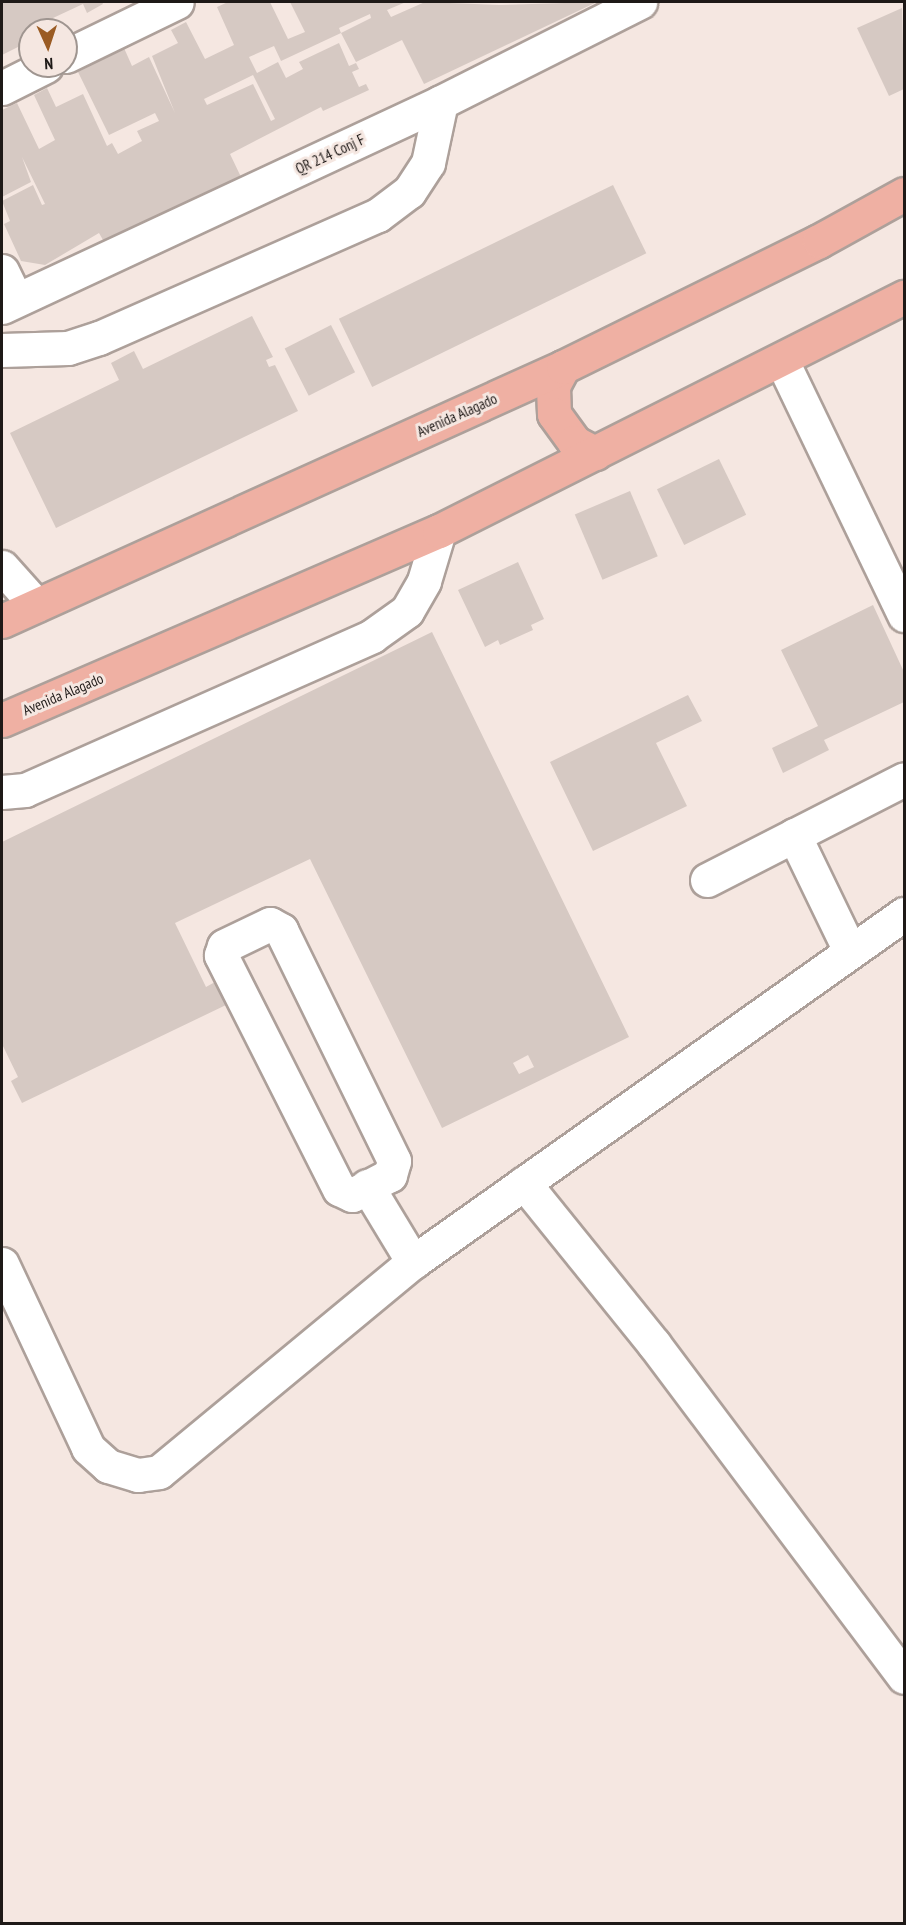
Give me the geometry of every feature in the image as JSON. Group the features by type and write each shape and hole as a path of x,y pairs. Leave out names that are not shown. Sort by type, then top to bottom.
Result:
{"main road":[{"name":"Avenida Alagado","path":"2,621 562,367 819,241 904,195"},
{"name":"Avenida Alagado","path":"2,720 439,531 782,361 904,297"},
{"path":"562,367 553,386 554,414 574,442 595,453"}],"street":[{"path":"78,50 177,2"},
{"name":"QR 214 Conj F","path":"9,304 441,102 640,2"},
{"path":"2,88 22,78"},
{"path":"2,350 68,348 99,338 378,215 409,192 428,163 441,102"},
{"path":"2,271 9,304"},
{"path":"782,361 904,615"},
{"path":"2,792 25,790 372,636 407,611 424,581 439,531"},
{"path":"2,567 36,605"},
{"path":"707,880 904,779"},
{"path":"794,835 850,951"},
{"path":"2,1264 88,1448 108,1466 138,1475 159,1472 413,1262 904,914"},
{"path":"270,924 281,930 394,1161 390,1175 367,1185 352,1195 339,1189 221,955 224,946 270,924"},
{"path":"524,1183 654,1344 904,1677"},
{"path":"367,1185 413,1262"}],"building":[{"path":"2,2 102,2 103,4 87,13 83,4 53,18 18,18 18,47 2,55"},
{"path":"228,2 270,2 288,39 305,32 290,2 406,2 387,10 391,17 425,2 499,5 597,2 424,84 402,40 356,62 341,33 281,61 274,46 249,57 257,73 278,62 286,78 303,69 299,62 339,43 349,66 356,63 359,69 352,72 359,87 366,84 369,90 323,111 321,107 230,154 241,177 103,240 99,233 45,265 21,261 4,224 10,221 2,201 33,185 42,205 45,204 22,157 31,182 2,197 2,110 17,103 39,149 55,140 34,95 47,88 56,107 83,94 107,146 112,143 118,154 142,141 137,131 159,121 155,113 109,135 78,72 124,48 132,66 149,57 175,113 152,56 178,43 171,30 186,22 205,59 234,45 217,7","holes":["370,14 371,18 341,33 339,28","253,75 275,119 271,121 253,84 207,105 204,99"]},
{"path":"902,8 904,89 889,96 857,28"},
{"path":"613,185 646,253 372,387 339,319"},
{"path":"252,316 273,357 266,360 269,367 275,365 298,411 56,528 10,433 119,380 111,363 134,351 143,369"},
{"path":"331,325 355,372 309,396 285,349"},
{"path":"719,459 746,515 684,545 657,489"},
{"path":"630,491 658,556 603,580 575,514"},
{"path":"518,562 544,619 531,625 533,630 500,645 498,640 485,647 458,590"},
{"path":"873,605 904,672 904,702 824,740 829,750 783,773 772,748 818,726 781,650"},
{"path":"432,632 629,1037 442,1128 310,859 175,923 206,987 215,982 226,1005 22,1103 11,1081 18,1077 2,1044 2,842","holes":["528,1055 534,1067 519,1074 513,1063"]},
{"path":"688,695 702,721 656,743 687,806 593,851 550,762"}]}
